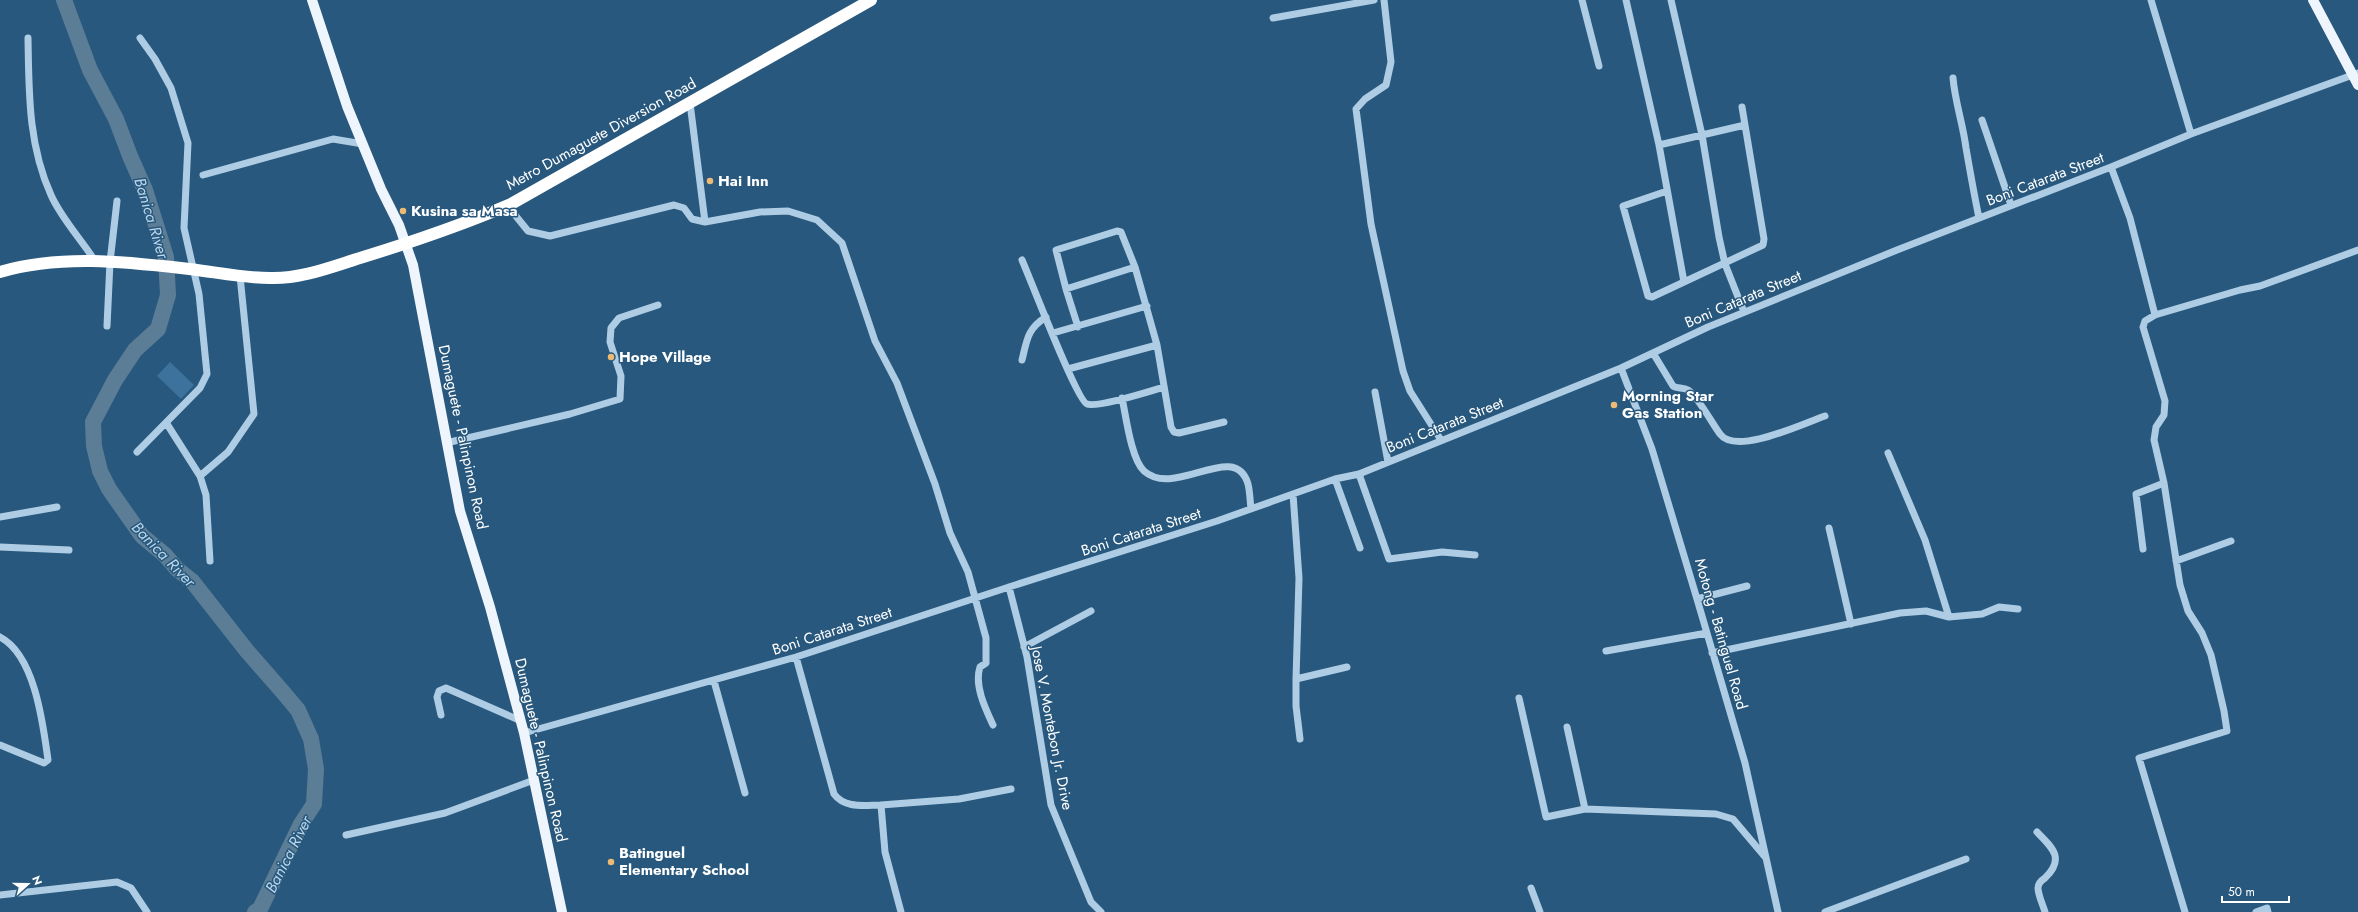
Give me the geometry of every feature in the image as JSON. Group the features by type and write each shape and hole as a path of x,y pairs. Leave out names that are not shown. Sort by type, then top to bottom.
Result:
{"highway":[{"name":"Metro Dumaguete Diversion Road","path":"0,272 42,263 94,261 192,269 240,276 271,278 292,277 314,272 463,224 511,204 871,0"}],"main road":[{"name":"Dumaguete - Palinpinon Road","path":"312,0 347,106 406,243 417,285 460,511 490,607 521,721 562,912"},
{"path":"2314,0 2355,74 2358,85"}],"street":[{"path":"1273,18 1374,0"},
{"path":"1384,0 1391,62 1386,85 1365,99 1356,109 1371,224 1403,371 1410,391 1441,440"},
{"path":"1582,0 1599,66"},
{"path":"1626,0 1659,145 1684,282"},
{"path":"1670,0 1702,135 1725,264 1744,312"},
{"path":"2151,0 2191,134"},
{"path":"28,38 29,114 34,142 51,195 94,261"},
{"path":"137,452 167,424 200,388 207,374 199,294 192,269 184,228 188,142 171,88 156,59 140,38"},
{"name":"Boni Catarata Street","path":"524,733 796,657 1009,587 1187,531 1335,479 1359,474 1621,368 1744,312 2191,134 2355,74"},
{"path":"1953,78 1955,100 1966,148 1979,218"},
{"path":"690,103 705,222"},
{"path":"1667,191 1623,206 1648,296 1652,297 1758,249 1763,245 1764,239 1742,107"},
{"path":"1982,120 2011,205"},
{"path":"1659,145 1745,125"},
{"path":"203,175 333,139 363,144"},
{"path":"2111,167 2130,218 2155,315"},
{"path":"107,326 110,262 117,201"},
{"path":"511,204 515,215 528,231 550,236 674,205 684,208 692,219 705,222 760,212 788,211 817,220 842,243 875,340 897,383 935,484 950,533 968,572 986,638 986,663 980,667 978,674 982,697 993,725"},
{"path":"1078,327 1056,254 1059,248 1116,231 1121,232 1135,267 1147,306 1157,345 1171,427 1174,432 1179,433 1224,422"},
{"path":"2185,912 2139,758 2227,731 2224,710 2211,654 2183,597 2154,433 2164,415 2165,401 2143,332 2145,321 2155,315 2240,290 2260,286 2358,250"},
{"path":"1022,260 1081,400 1086,404 1091,405 1164,387"},
{"path":"1066,289 1135,267"},
{"path":"200,476 228,452 254,414 240,276"},
{"path":"446,443 570,414 620,399 621,376 610,342 611,328 619,318 658,304"},
{"path":"1053,333 1147,306"},
{"path":"1022,360 1030,331 1035,324 1046,317"},
{"path":"1068,369 1157,345"},
{"path":"1653,353 1673,386 1687,389 1711,418 1721,436 1734,442 1754,441 1825,416"},
{"name":"Motong - Batinguel Road","path":"1621,368 1652,450 1698,599 1712,653 1745,763 1768,860 1778,912"},
{"path":"1375,392 1388,462"},
{"path":"1122,398 1136,457 1144,471 1158,480 1175,480 1215,467 1231,466 1242,472 1248,484 1251,509"},
{"path":"167,424 200,476 206,495 210,561"},
{"path":"1888,453 1918,522 1949,617"},
{"path":"1359,474 1389,559 1442,552 1475,555"},
{"path":"1335,479 1360,548"},
{"path":"2143,549 2136,494 2164,483"},
{"path":"1293,494 1299,578 1296,706 1300,738"},
{"path":"0,517 57,507"},
{"path":"1829,528 1851,624"},
{"path":"2176,561 2231,541"},
{"path":"0,547 70,550"},
{"path":"1698,599 1747,586"},
{"name":"Jose V. Montebon Jr. Drive","path":"1009,587 1024,647 1051,805 1091,902 1101,912"},
{"path":"1712,653 1851,624 1885,615 1926,611 1949,617 1982,614 1999,607 2018,609"},
{"path":"1024,647 1091,611"},
{"path":"1606,651 1707,633"},
{"path":"0,637 8,641 29,672 35,693 48,760 44,763 30,759 0,745"},
{"path":"796,657 834,794 840,801 845,804 881,805 959,800 1011,789"},
{"path":"1296,679 1347,667"},
{"path":"714,681 745,793"},
{"path":"441,715 437,697 439,691 446,688 521,721"},
{"path":"1519,698 1546,817 1585,809 1722,816 1733,819 1768,860"},
{"path":"1568,727 1585,809"},
{"path":"346,835 445,813 534,780"},
{"path":"881,805 884,852 901,912"},
{"path":"2037,832 2054,850 2056,857 2055,866 2040,883 2038,888 2045,912"},
{"path":"1825,912 1966,859"},
{"path":"0,895 117,882 131,888 147,912"},
{"path":"1531,888 1540,912"},
{"path":"2256,912 2267,908 2268,912"}],"shaded area":[{"path":"170,362 194,385 181,399 157,376"}],"waterway":[{"name":"Banica River","path":"64,0 90,70 116,119 145,190 166,257 168,295 158,329 135,350 115,380 93,422 94,446 100,471 109,489 142,536 165,555 177,569 192,581 247,651 298,710 311,739 316,769 314,804 301,824 260,909 255,912"}],"place":[{"name":"Hai Inn","path":"710,181"},
{"name":"Kusina sa Masa","path":"403,211"},
{"name":"Hope Village","path":"611,357"},
{"name":"Morning Star Gas Station","path":"1614,405"},
{"name":"Batinguel Elementary School","path":"611,862"}]}
